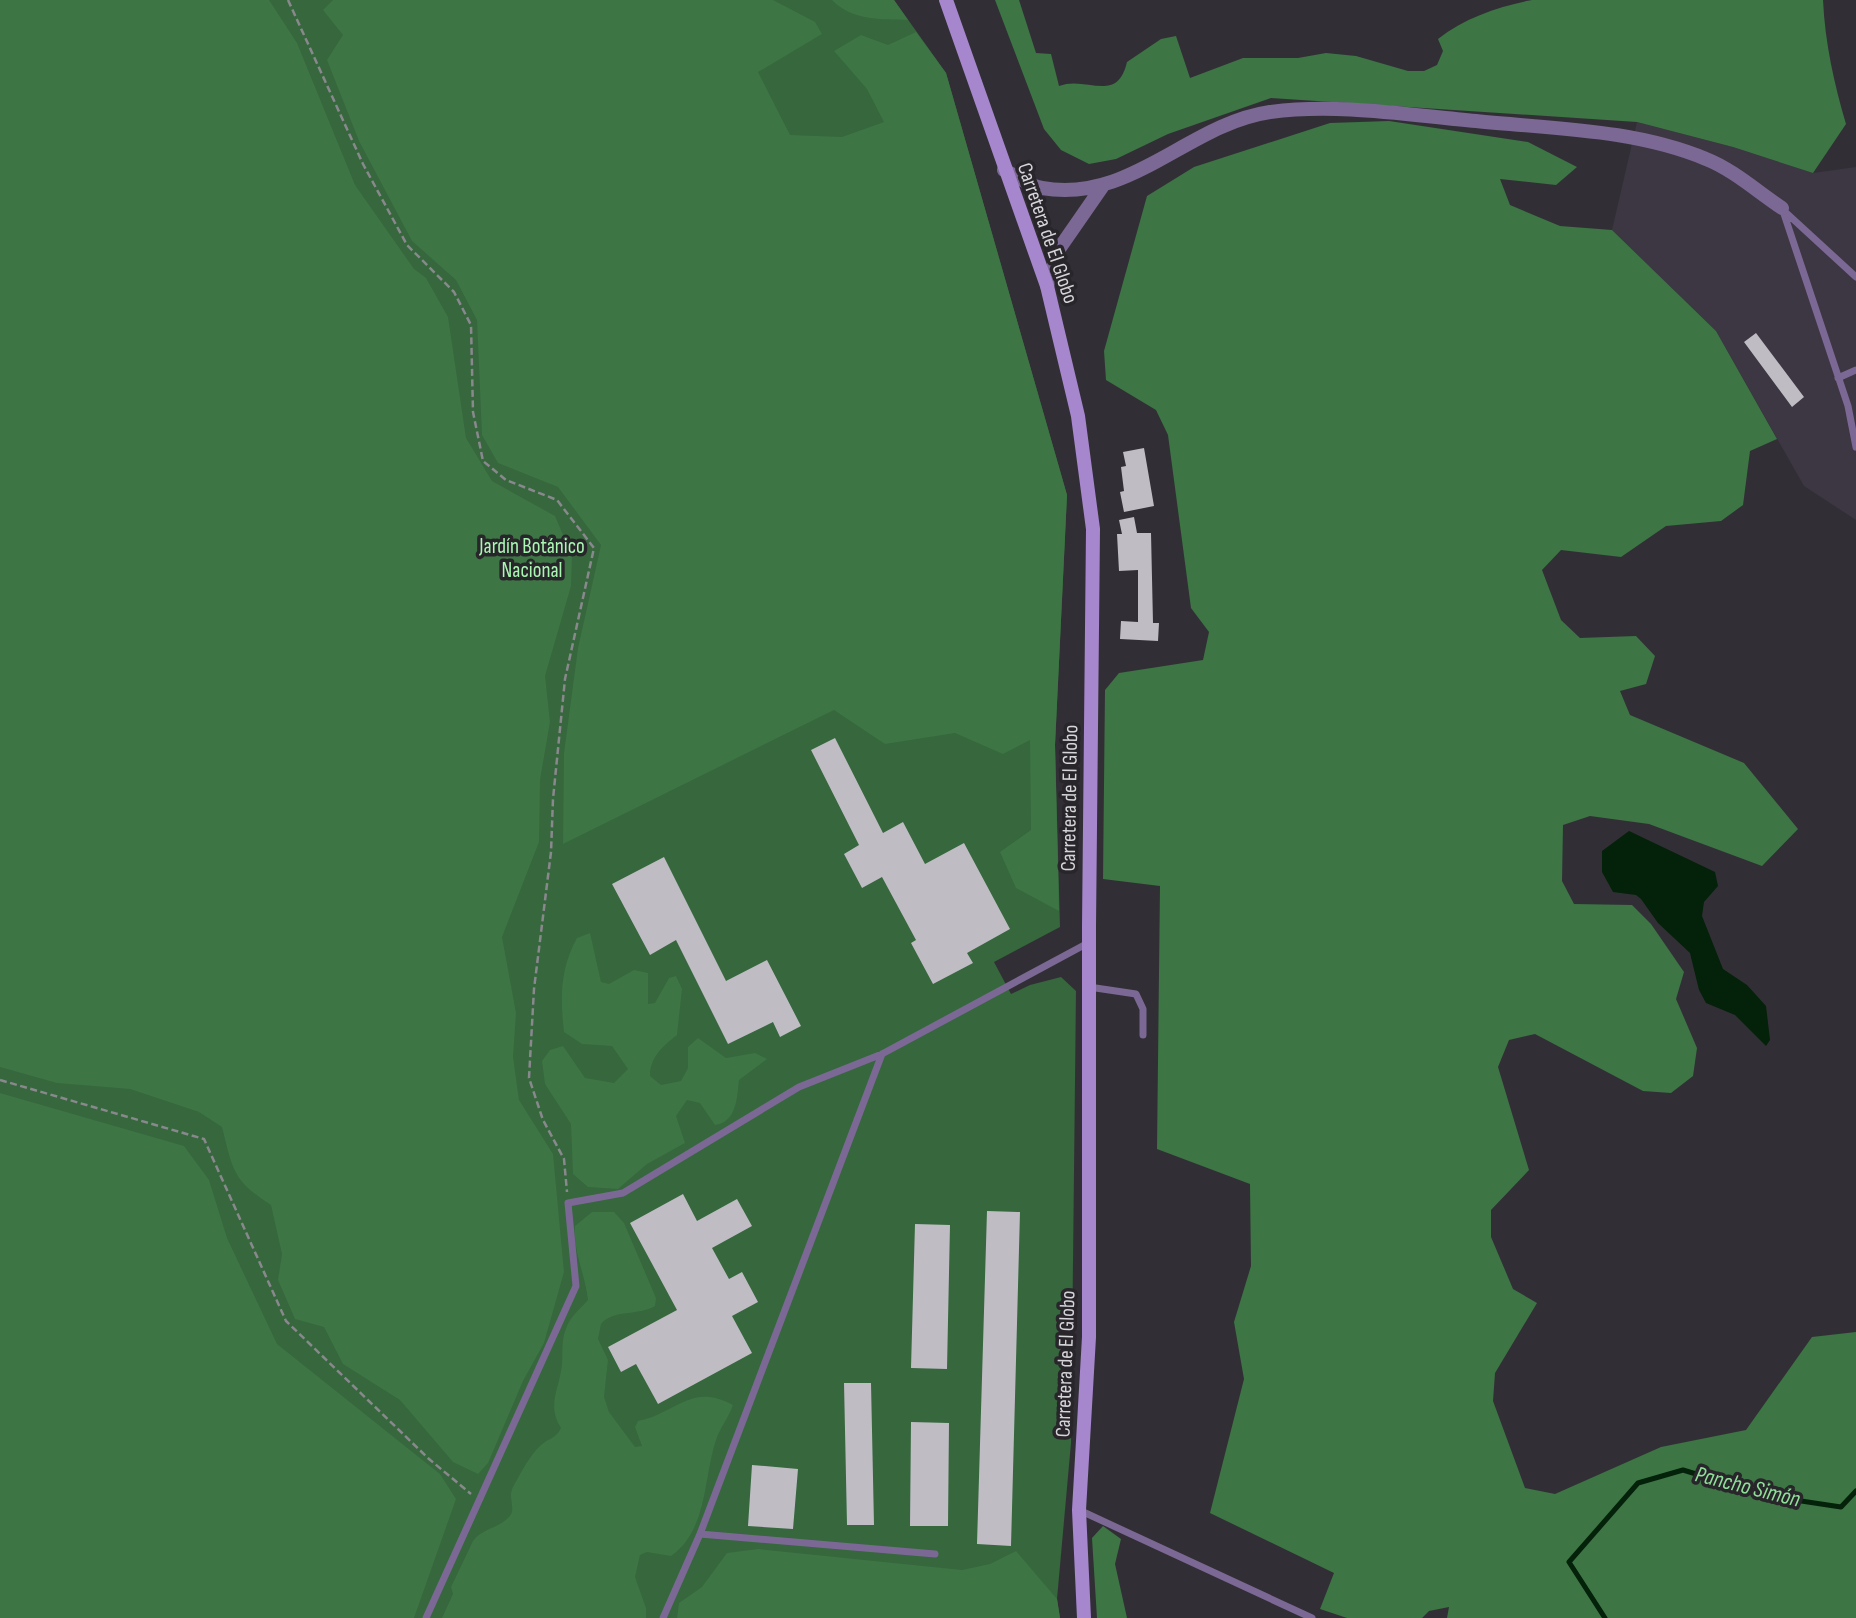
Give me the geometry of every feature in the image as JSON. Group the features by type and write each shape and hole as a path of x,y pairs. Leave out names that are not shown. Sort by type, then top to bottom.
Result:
{"main road":[{"name":"Carretera de El Globo","path":"946,0 1047,286 1079,416 1093,529 1089,1337 1079,1510 1084,1618"}],"street":[{"path":"1004,170 1040,188 1076,191 1102,187 1154,164 1210,132 1267,113 1335,108 1626,135 1708,159 1782,208"},
{"path":"1047,286 1059,249 1102,187"}],"lane":[{"path":"1782,208 1856,277"},
{"path":"1782,208 1838,378 1852,405 1856,447"},
{"path":"1838,378 1856,370"},
{"path":"426,1618 477,1500 576,1286 568,1203 624,1193 799,1087 882,1054 1089,943"},
{"path":"1089,988 1136,994 1143,1009 1143,1035"},
{"path":"663,1618 700,1534 882,1054"},
{"path":"1079,1510 1312,1618"},
{"path":"700,1534 935,1554"}],"path":[{"path":"288,0 363,164 407,245 454,292 471,325 473,412 483,461 506,480 557,500 594,548 565,679 553,799 551,852 534,989 528,1079 543,1120 564,1159 568,1203"},
{"path":"0,1080 204,1139 286,1321 429,1459 477,1500"}],"shaded area":[{"path":"1637,122 1733,147 1813,173 1856,167 1856,520 1804,486 1716,331 1612,230"},
{"path":"1629,831 1715,872 1718,886 1704,902 1702,916 1723,969 1747,985 1766,1006 1770,1040 1766,1046 1735,1015 1706,1003 1699,990 1690,953 1658,923 1641,899 1636,895 1613,892 1602,872 1602,851"}],"green space":[{"name":"Jardín Botánico Nacional","path":"0,0 894,0 946,73 1067,495 1055,745 1060,927 994,962 1011,994 1030,985 1061,977 1076,991 1071,1443 1057,1599 1060,1618 0,1618"},
{"path":"0,0 269,0 297,43 355,185 414,269 426,278 448,317 466,438 492,481 555,516 572,556 571,586 545,676 550,722 540,780 539,842 502,937 516,1013 513,1057 519,1100 553,1154 564,1272 544,1343 523,1381 488,1463 478,1474 453,1462 400,1400 343,1364 324,1327 295,1319 278,1280 282,1254 271,1205 241,1181 232,1164 222,1127 199,1112 130,1089 57,1083 0,1067"},
{"path":"333,0 773,0 815,22 822,34 758,72 790,135 842,137 884,122 867,89 834,51 861,35 888,45 916,32 946,73 1067,495 1055,745 1059,911 1016,888 1000,852 1031,830 1030,740 1003,754 955,733 885,744 834,710 563,844 564,753 578,648 601,545 558,487 498,463 482,435 477,320 456,280 412,241 359,141 327,60 343,35 323,10"},
{"path":"832,0 894,0 908,20 858,15"},
{"path":"995,0 1019,0 1036,53 1051,54 1059,86 1108,86 1122,75 1127,62 1161,39 1176,36 1190,78 1243,58 1298,58 1326,53 1356,56 1408,71 1424,71 1437,65 1443,51 1438,39 1448,32 1483,14 1532,0 1823,0 1831,63 1846,124 1813,173 1733,147 1637,122 1271,98 1168,134 1116,159 1089,164 1061,150 1044,129"},
{"path":"1389,121 1528,142 1577,167 1556,185 1500,179 1510,205 1560,226 1612,230 1716,331 1777,439 1750,451 1743,505 1721,521 1666,526 1621,557 1561,550 1542,570 1561,620 1580,638 1636,636 1655,656 1646,684 1620,691 1630,715 1744,763 1798,829 1762,866 1649,824 1590,816 1563,825 1562,881 1574,904 1632,905 1651,924 1684,972 1676,999 1697,1048 1693,1076 1671,1093 1643,1091 1535,1034 1509,1040 1498,1067 1529,1170 1491,1210 1491,1237 1513,1289 1537,1303 1495,1373 1493,1401 1525,1488 1555,1494 1661,1447 1746,1430 1812,1337 1856,1332 1856,1618 1447,1618 1449,1607 1429,1611 1422,1618 1347,1618 1320,1609 1334,1573 1210,1513 1244,1379 1234,1322 1251,1266 1250,1184 1157,1149 1160,886 1103,879 1105,690 1119,673 1203,660 1209,632 1191,608 1168,435 1156,410 1106,380 1104,351 1147,196 1194,167 1330,123"},
{"path":"590,933 601,982 609,984 634,970 648,973 648,1004 655,1003 669,978 676,976 682,989 677,1035 658,1052 652,1063 650,1076 661,1085 681,1081 688,1068 688,1047 698,1038 726,1058 755,1053 767,1059 739,1080 732,1114 722,1123 715,1125 700,1103 687,1100 676,1116 685,1143 647,1164 618,1189 588,1187 573,1174 571,1124 545,1084 542,1061 550,1050 563,1046 585,1078 614,1083 628,1069 612,1046 582,1044 564,1032 564,972 577,938"},
{"path":"0,1093 184,1146 209,1180 227,1238 277,1344 440,1474 456,1499 414,1618 0,1618"},
{"path":"592,1212 614,1212 624,1223 656,1298 655,1306 649,1309 612,1316 601,1324 598,1339 608,1360 604,1397 609,1412 635,1447 642,1446 635,1427 638,1421 684,1401 706,1397 733,1405 716,1440 698,1518 683,1545 671,1556 647,1552 640,1555 635,1577 646,1608 646,1618 442,1618 453,1594 451,1587 473,1541 509,1517 512,1510 511,1491 522,1471 536,1450 561,1428 554,1404 561,1373 564,1336 571,1319 588,1300 576,1244 575,1226"},
{"path":"1103,1526 1121,1539 1115,1564 1127,1618 1097,1618 1092,1538"},
{"path":"758,1549 962,1570 990,1564 1016,1551 1057,1599 1060,1618 677,1618 679,1603 702,1587 727,1553"}],"building":[{"path":"1756,333 1804,397 1792,407 1744,342"},
{"path":"1144,448 1154,506 1124,512 1120,492 1124,491 1121,467 1126,466 1123,452"},
{"path":"1134,517 1137,533 1151,533 1153,623 1159,623 1158,641 1120,639 1121,621 1138,622 1138,570 1119,571 1117,534 1122,534 1119,520"},
{"path":"835,738 883,833 903,822 925,864 964,843 1010,929 967,953 973,963 933,984 911,943 916,940 882,877 862,888 844,854 859,845 811,750"},
{"path":"664,857 726,981 767,960 801,1026 780,1037 773,1022 728,1044 676,940 650,955 612,884"},
{"path":"683,1194 697,1221 737,1199 752,1226 712,1248 729,1279 742,1272 758,1302 732,1316 752,1353 658,1404 636,1364 621,1372 608,1347 677,1310 630,1223"},
{"path":"987,1211 1020,1212 1011,1546 977,1544"},
{"path":"915,1224 950,1225 947,1369 911,1368"},
{"path":"844,1383 871,1383 874,1525 847,1525"},
{"path":"911,1422 949,1423 948,1526 910,1526"},
{"path":"752,1465 798,1469 793,1529 748,1526"}],"waterway":[{"name":"Pancho Simón","path":"1605,1618 1569,1562 1638,1483 1683,1470 1768,1496 1841,1507 1856,1491"}]}
